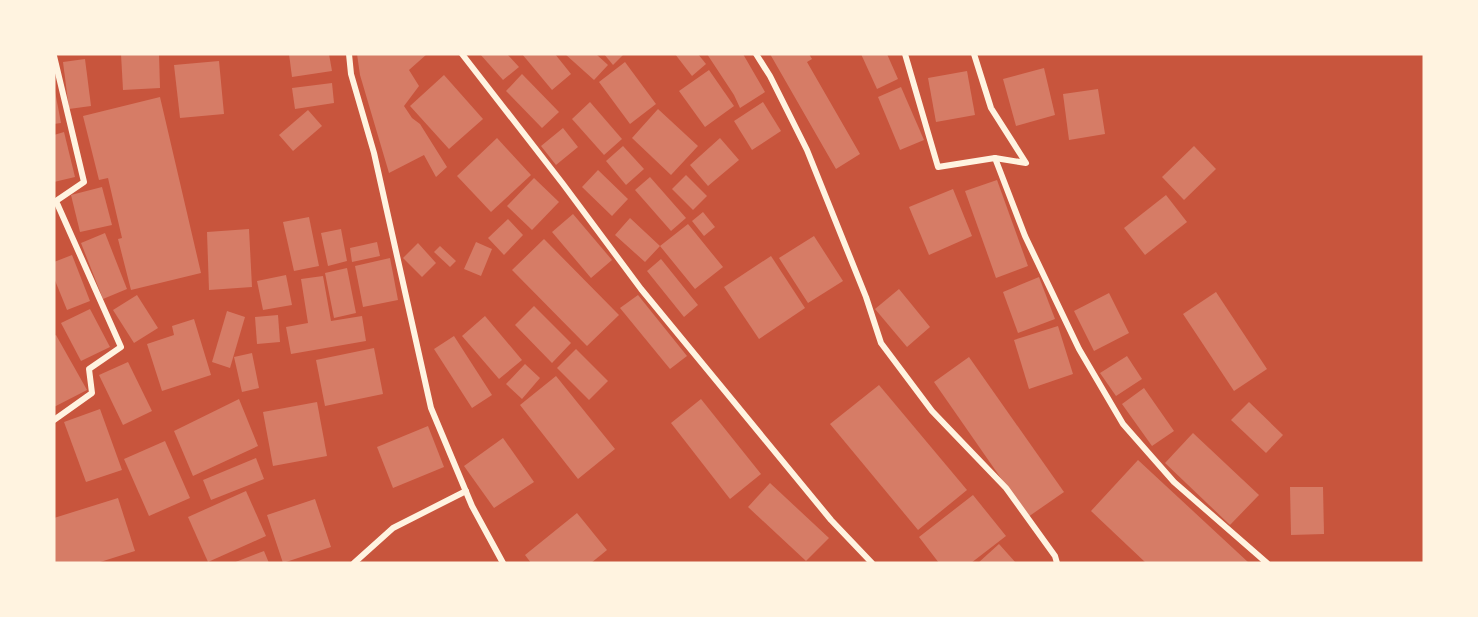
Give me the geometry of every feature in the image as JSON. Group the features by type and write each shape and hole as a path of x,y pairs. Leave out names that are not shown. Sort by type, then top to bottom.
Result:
{"street":[{"path":"349,54 351,74 374,153 431,408 466,491 503,563"},
{"path":"462,54 641,289 831,520 872,563"},
{"path":"756,54 770,76 807,150 866,297 881,343 932,411 1006,488 1057,563"},
{"path":"905,54 938,167 995,158 1026,163 991,108 974,54"},
{"path":"54,56 84,182 56,201 122,347 89,369 92,393 54,420"},
{"path":"995,158 1026,236 1079,349 1123,424 1174,482 1267,563"},
{"path":"354,563 393,528 466,491"}],"building":[{"path":"121,54 159,54 160,88 123,90"},
{"path":"289,54 329,54 332,71 292,77"},
{"path":"357,54 427,54 409,70 419,86 404,106 412,118 420,124 447,167 436,177 424,155 389,173 360,75"},
{"path":"480,54 507,54 519,67 503,80"},
{"path":"522,54 555,54 571,74 552,90"},
{"path":"565,54 596,54 608,65 594,80"},
{"path":"604,54 624,54 613,65"},
{"path":"675,54 698,54 706,64 692,76"},
{"path":"707,54 743,54 765,92 740,108"},
{"path":"770,54 809,54 812,59 807,62 860,154 836,169"},
{"path":"861,54 887,54 898,79 877,89"},
{"path":"85,59 91,106 69,109 63,62"},
{"path":"219,61 224,114 180,118 174,65"},
{"path":"625,62 656,104 630,124 599,82"},
{"path":"1044,68 1055,115 1016,126 1003,79"},
{"path":"709,70 734,106 705,127 679,91"},
{"path":"967,71 975,115 936,122 928,78"},
{"path":"522,74 559,112 542,128 506,91"},
{"path":"444,75 483,119 449,149 410,106"},
{"path":"332,83 334,103 295,109 292,88"},
{"path":"54,86 61,123 54,124"},
{"path":"901,87 924,140 900,150 878,97"},
{"path":"1098,89 1105,134 1069,140 1063,94"},
{"path":"160,97 201,273 131,290 118,239 122,238 108,178 99,180 83,116"},
{"path":"590,102 622,139 604,155 572,119"},
{"path":"763,102 781,131 752,150 734,121"},
{"path":"658,109 698,146 671,175 632,138"},
{"path":"308,110 322,126 293,151 279,135"},
{"path":"563,128 578,147 556,165 541,146"},
{"path":"64,132 75,177 54,182 54,135"},
{"path":"497,138 531,175 491,212 457,176"},
{"path":"720,138 739,160 708,186 690,165"},
{"path":"623,146 644,169 626,185 606,161"},
{"path":"1194,146 1216,169 1184,200 1162,177"},
{"path":"598,170 628,199 612,216 582,187"},
{"path":"686,175 707,196 693,210 672,189"},
{"path":"650,177 686,218 671,231 635,190"},
{"path":"534,178 559,202 532,230 507,206"},
{"path":"997,180 1028,266 996,278 965,191"},
{"path":"102,187 112,225 80,232 71,195"},
{"path":"953,189 972,236 929,255 909,207"},
{"path":"1166,195 1187,222 1145,255 1124,228"},
{"path":"703,212 715,227 704,236 692,221"},
{"path":"573,214 612,260 591,278 552,232"},
{"path":"309,217 319,266 294,271 283,222"},
{"path":"630,218 660,246 645,262 615,235"},
{"path":"508,219 523,235 504,255 488,238"},
{"path":"688,224 723,267 695,289 660,246"},
{"path":"249,229 252,287 209,290 207,232"},
{"path":"341,229 347,261 328,266 321,233"},
{"path":"105,233 127,289 103,299 81,243"},
{"path":"814,236 843,281 808,303 779,258"},
{"path":"544,239 619,315 587,346 512,270"},
{"path":"377,242 380,256 352,262 350,248"},
{"path":"476,242 492,249 481,276 464,269"},
{"path":"418,243 436,263 422,277 403,258"},
{"path":"440,246 456,261 450,267 434,252"},
{"path":"72,255 90,301 67,310 54,278 54,262"},
{"path":"771,256 805,308 759,339 724,287"},
{"path":"390,258 398,300 363,307 355,266"},
{"path":"661,259 698,305 684,317 647,271"},
{"path":"347,268 356,313 334,318 325,273"},
{"path":"286,275 292,305 263,310 257,281"},
{"path":"323,276 331,321 362,316 366,341 291,354 286,327 308,323 301,279"},
{"path":"1039,277 1055,319 1018,333 1003,292"},
{"path":"899,289 930,327 907,347 875,309"},
{"path":"1216,292 1267,369 1234,391 1183,314"},
{"path":"1109,293 1129,333 1094,351 1074,311"},
{"path":"137,295 158,328 134,343 113,310"},
{"path":"638,295 687,356 670,369 620,308"},
{"path":"534,306 571,343 552,363 515,325"},
{"path":"90,309 110,347 81,361 61,323"},
{"path":"227,311 245,317 230,368 212,362"},
{"path":"278,315 280,342 257,344 255,317"},
{"path":"485,316 522,360 499,379 462,336"},
{"path":"194,319 211,375 162,391 147,344 174,335 172,326"},
{"path":"1058,326 1073,374 1029,389 1014,340"},
{"path":"56,335 87,390 54,407 54,336"},
{"path":"454,336 492,395 472,408 434,349"},
{"path":"374,348 383,394 325,406 316,360"},
{"path":"576,349 608,381 589,400 557,368"},
{"path":"252,353 259,388 242,392 234,357"},
{"path":"1127,356 1142,379 1116,396 1100,373"},
{"path":"969,357 1064,492 1028,517 934,382"},
{"path":"128,362 152,411 123,425 99,375"},
{"path":"525,364 540,378 522,399 506,384"},
{"path":"556,376 615,449 578,479 520,405"},
{"path":"879,385 967,490 918,530 830,424"},
{"path":"1144,388 1174,431 1152,446 1122,404"},
{"path":"239,399 258,446 193,476 174,431"},
{"path":"701,399 761,474 730,499 671,423"},
{"path":"317,402 327,456 273,466 263,412"},
{"path":"1249,402 1283,435 1266,453 1231,420"},
{"path":"100,409 122,470 86,482 64,422"},
{"path":"428,426 444,467 393,488 377,447"},
{"path":"1193,433 1259,495 1230,525 1165,463"},
{"path":"503,438 534,482 494,508 464,466"},
{"path":"165,441 190,498 149,516 124,459"},
{"path":"256,458 264,479 211,500 203,480"},
{"path":"1138,460 1249,563 1146,563 1091,511"},
{"path":"770,483 829,538 806,561 748,507"},
{"path":"1290,487 1323,487 1324,534 1291,535"},
{"path":"246,491 266,536 208,562 188,517"},
{"path":"973,495 1006,536 971,563 939,563 919,537"},
{"path":"118,498 135,551 97,563 55,563 54,518"},
{"path":"315,499 331,547 283,563 267,515"},
{"path":"577,513 607,550 591,563 531,563 525,555"},
{"path":"999,544 1016,563 978,563"},
{"path":"264,551 269,563 233,563"}]}
